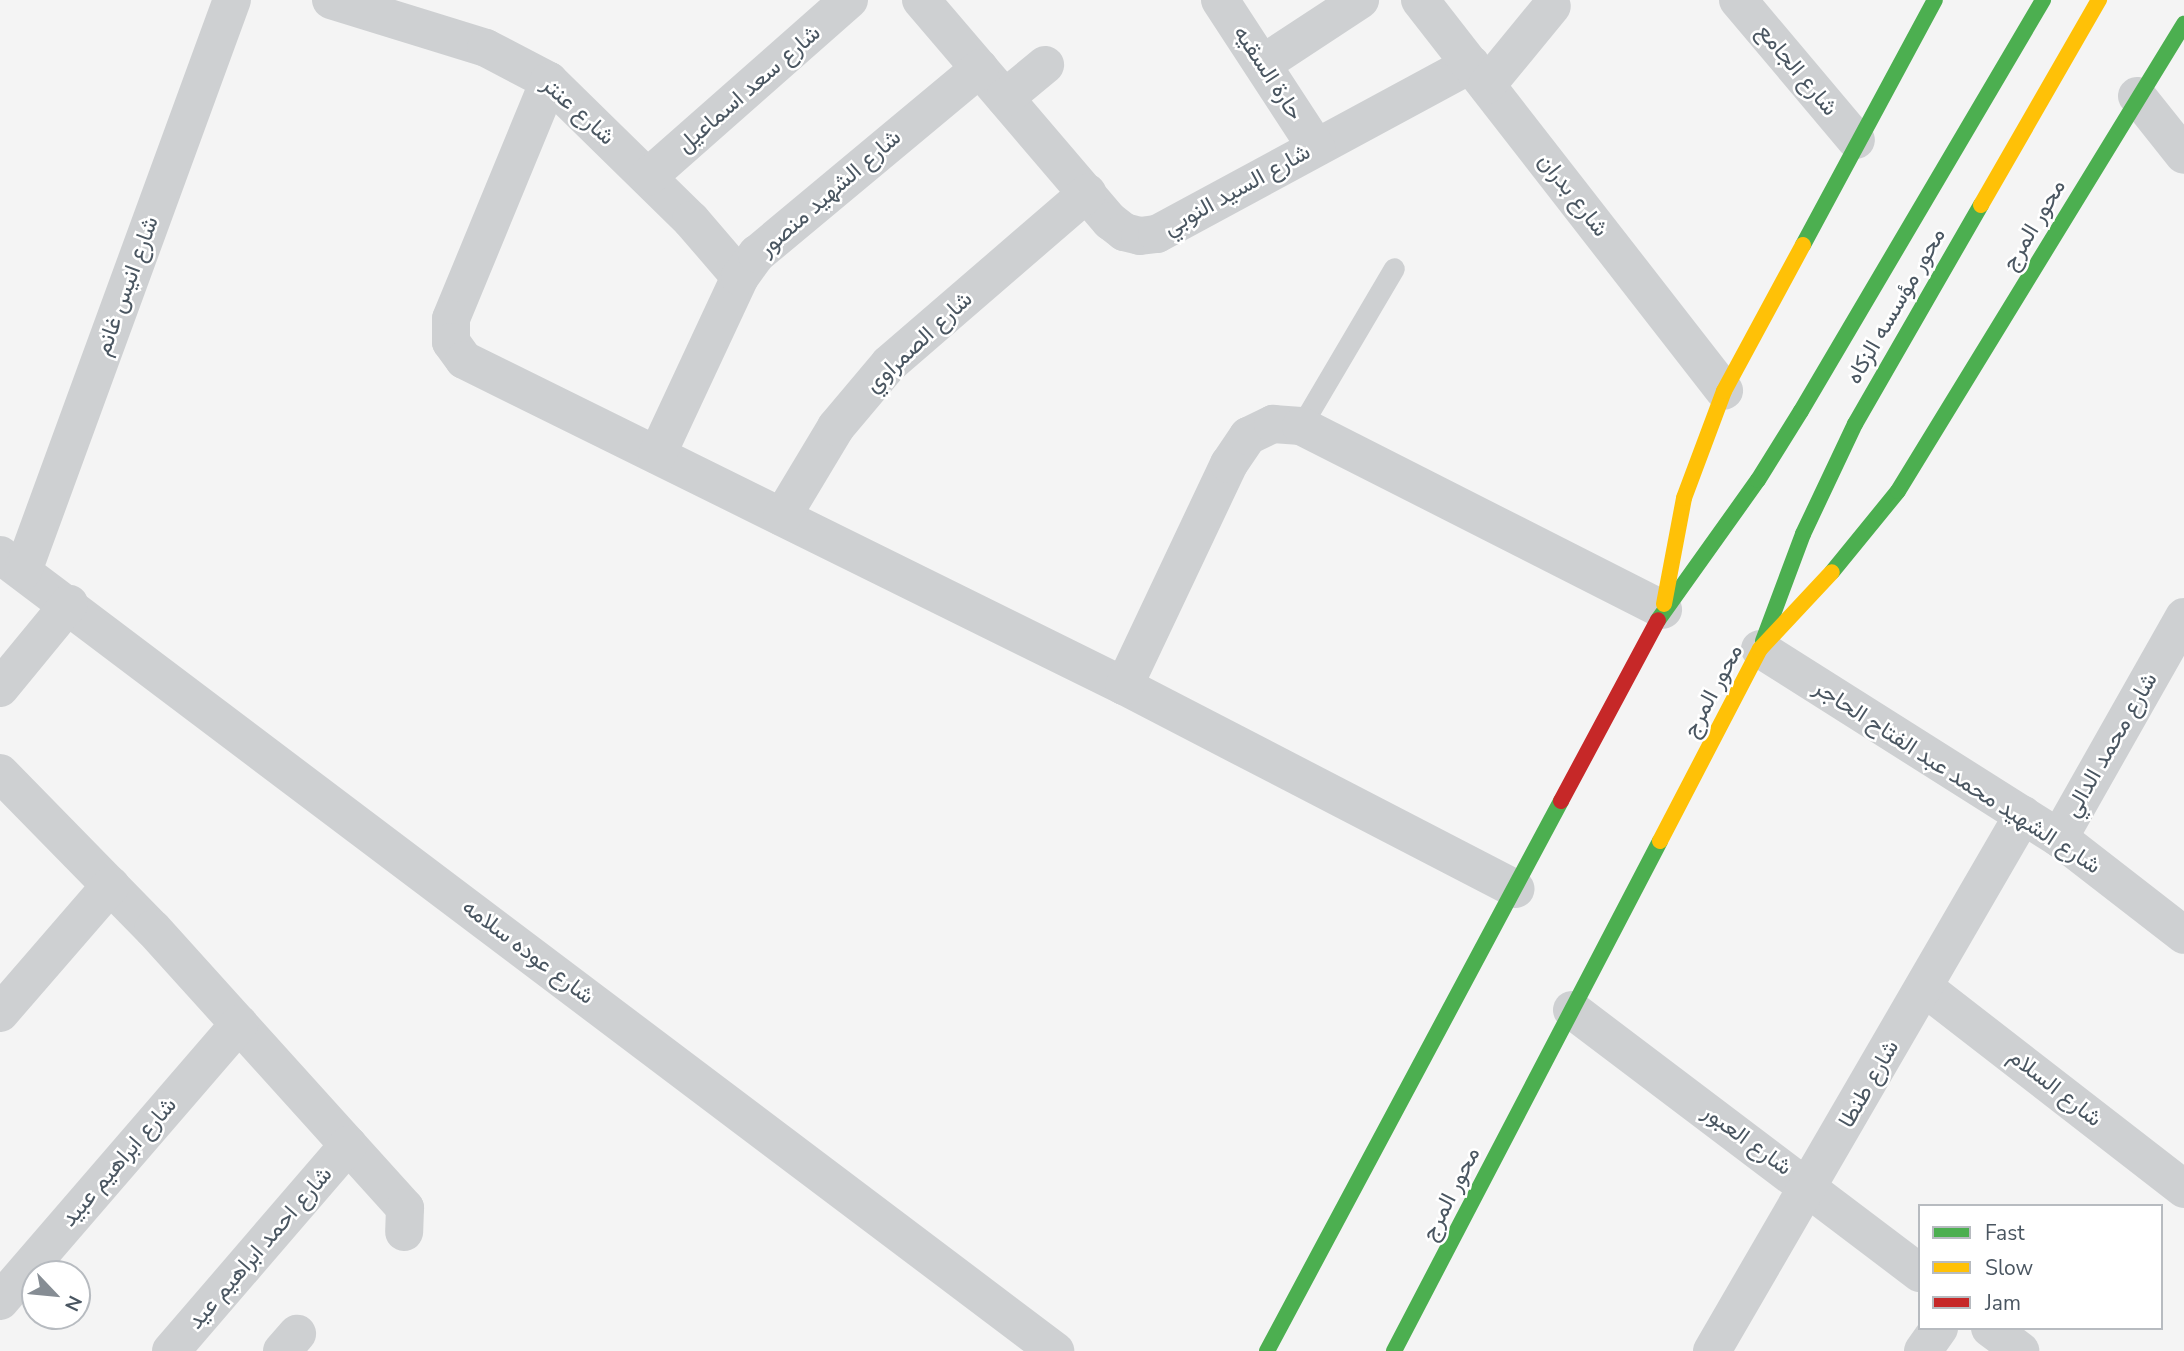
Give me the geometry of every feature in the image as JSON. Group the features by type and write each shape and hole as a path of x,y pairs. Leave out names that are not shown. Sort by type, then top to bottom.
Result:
{"main road":[{"path":"1267,1351 1663,610 1684,498 1724,391 1856,139 1935,0"},
{"name":"محور مؤسسه الزكاه","path":"1663,610 1758,480 2043,0"},
{"name":"محور مؤسسه الزكاه","path":"1760,649 1827,478 1884,370 2099,0"},
{"name":"محور المرج","path":"1399,1349 1760,649 1818,591 1898,491 2137,96 2184,24"}],"street":[{"name":"شارع انيس غانم","path":"12,563 232,0"},
{"name":"شارع عنتر","path":"331,0 486,48 549,81 649,177 740,277"},
{"name":"شارع سعد اسماعيل","path":"649,177 849,0"},
{"name":"شارع السيد النوبي","path":"921,0 1087,193 1124,232 1157,234 1316,147 1479,74"},
{"name":"حارة السقيه","path":"1220,0 1316,147"},
{"path":"1264,64 1360,0"},
{"name":"شارع بدران","path":"1420,0 1724,391"},
{"name":"شارع الجامع","path":"1738,0 1856,139"},
{"path":"1479,74 1552,6"},
{"path":"1005,98 1045,65"},
{"name":"شارع الشهيد منصور","path":"657,455 740,277 784,227 980,68"},
{"path":"549,81 451,319 452,341 464,360 1124,686 1516,889"},
{"path":"2137,96 2184,155"},
{"name":"شارع الصمراوي","path":"782,517 836,427 889,364 1087,193"},
{"path":"1124,686 1229,464 1248,436 1273,424 1301,426 1663,610"},
{"name":"شارع عوده سلامه","path":"12,563 1055,1351"},
{"path":"0,688 69,604"},
{"name":"شارع محمد الدالي","path":"2059,838 2183,619"},
{"name":"شارع الشهيد محمد عبد الفتاح الحاجر","path":"1760,649 2059,838 2184,934"},
{"path":"0,773 111,885 405,1208 404,1232"},
{"name":"شارع طنطا","path":"1712,1351 2023,815"},
{"path":"0,1013 111,885"},
{"name":"شارع السلام","path":"1925,988 2184,1189"},
{"name":"شارع العبور","path":"1572,1010 1810,1186 1918,1271"},
{"name":"شارع ابراهيم عبيد","path":"0,1301 239,1024"},
{"name":"شارع احمد ابراهيم عيد","path":"172,1351 348,1145"},
{"path":"1923,1351 1938,1330"},
{"path":"1993,1330 2020,1351"}],"lane":[{"path":"1301,426 1394,268"}],"traffic: fast":[{"path":"1803,245 1935,0"},
{"path":"1658,620 1758,480 1801,411 2043,0"},
{"path":"1832,572 1898,491 2184,24"},
{"path":"1763,641 1803,534 1855,424 1981,205"},
{"path":"1267,1351 1561,801"},
{"path":"1394,1351 1660,841"}],"traffic: slow":[{"path":"1981,205 2099,0"},
{"path":"1664,604 1684,498 1724,391 1803,245"},
{"path":"1660,841 1760,649 1832,572"}],"traffic: jam":[{"path":"1561,801 1658,620"}]}
